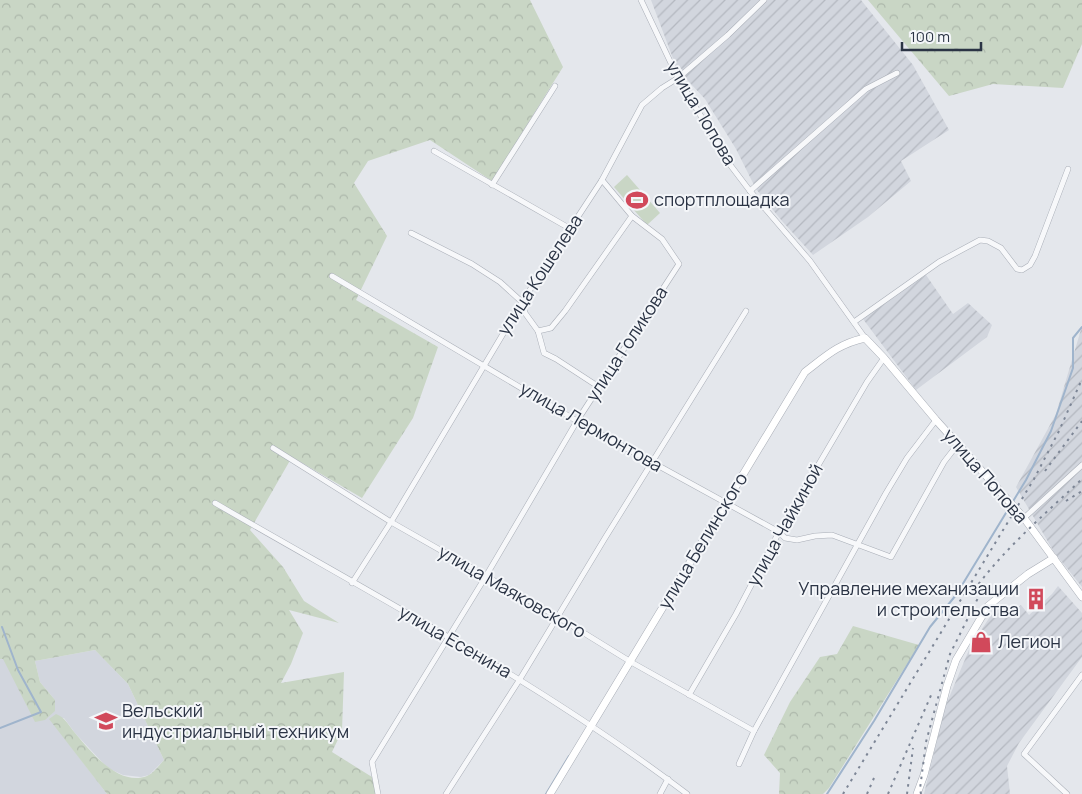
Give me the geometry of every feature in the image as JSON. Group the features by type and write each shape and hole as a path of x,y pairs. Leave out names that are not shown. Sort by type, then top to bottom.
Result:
{"street":[{"name":"улица Попова","path":"641,0 678,78 731,166 810,261 865,338"},
{"name":"улица Кошелева","path":"352,583 391,522 522,302 602,180 642,105 662,88 678,78 728,35 764,0"},
{"path":"750,191 866,89 897,73"},
{"path":"492,184 555,86"},
{"path":"434,151 569,228"},
{"path":"854,322 939,262 980,240 988,241 1001,248 1017,269 1022,270 1028,267 1035,256 1068,169"},
{"name":"улица Голикова","path":"378,794 372,762 486,576 577,421 679,264 662,240 632,216 602,180"},
{"path":"538,331 550,328 565,311 632,216"},
{"path":"411,233 472,264 500,282 522,302 525,313 538,331 544,353 599,386"},
{"name":"улица Лермонтова","path":"332,276 577,421 726,502 779,532 785,538 797,540 832,535 891,557 944,462 958,444"},
{"path":"446,794 520,680 746,311"},
{"path":"865,338 884,358"},
{"name":"улица Белинского","path":"550,794 805,372 837,348 865,338"},
{"name":"улица Попова","path":"884,358 936,420 1024,518 1082,597"},
{"name":"улица Чайкиной","path":"689,695 736,614 779,532 867,382 884,358"},
{"path":"739,764 754,731 907,458 936,420"},
{"name":"улица Маяковского","path":"273,448 391,522 558,617 631,662 754,731"},
{"path":"1024,518 1082,464"},
{"name":"улица Есенина","path":"215,503 520,680 592,727 687,794"},
{"path":"917,794 956,660 988,606 1028,574 1054,558"},
{"path":"1067,794 1024,754 1082,675"},
{"path":"660,794 668,780"}],"shaded area":[{"path":"651,0 861,0 913,65 949,130 901,161 911,181 868,217 813,255 756,189 736,149 705,99 677,69"},
{"path":"926,275 953,314 968,303 992,325 987,337 916,390 863,319"},
{"path":"1082,326 1082,587 1054,552 1016,487 1056,414"},
{"path":"1058,586 1082,613 1082,657 1019,743 1007,766 1010,794 924,794 945,707 971,645 998,605 1008,614 1021,605 1029,615"},
{"name":"Вельский индустриальный техникум","path":"95,650 128,684 164,760 149,775 141,777 123,775 110,769 103,763 75,733 64,718 50,719 107,794 0,794 0,659 3,659 55,700 40,682 35,661"}],"green space":[{"path":"0,0 530,0 563,67 492,181 430,140 368,161 354,183 387,236 356,300 438,347 413,418 362,498 292,457 250,530 283,567 304,601 339,623 289,610 303,633 291,664 281,683 344,672 342,731 332,752 372,777 376,794 107,794 49,719 56,714 62,717 97,758 116,772 126,777 137,778 147,776 164,760 128,684 95,650 35,661 40,682 55,700 55,711 45,720 35,722 3,659 0,659"},
{"path":"868,0 1082,0 1082,44 1063,88 993,84 949,96"},
{"name":"спортплощадка","path":"627,175 660,213 647,225 614,187"},
{"path":"853,626 919,645 829,788 823,794 779,794 780,773 764,755 790,702 820,657 837,654"}],"waterway":[{"path":"827,794 874,721 930,627 956,595 1026,480 1051,431 1073,368 1073,338 1082,327"},
{"path":"0,728 41,712 18,670 2,627"},
{"path":"546,794 569,756"}],"railway":[{"path":"843,794 1034,479 1059,431 1082,379"},
{"path":"1045,471 1082,421"},
{"path":"974,590 1012,546 1082,479"},
{"path":"1066,501 1082,491"},
{"path":"921,794 926,742 950,654 985,584"},
{"path":"888,794 932,693"},
{"path":"907,794 913,748"},
{"path":"867,794 874,778"}],"place":[{"name":"спортплощадка","path":"637,200"},
{"name":"Управление механизации и строительства","path":"1036,599"},
{"name":"Легион","path":"981,642"},
{"name":"Вельский индустриальный техникум","path":"106,721"}]}
